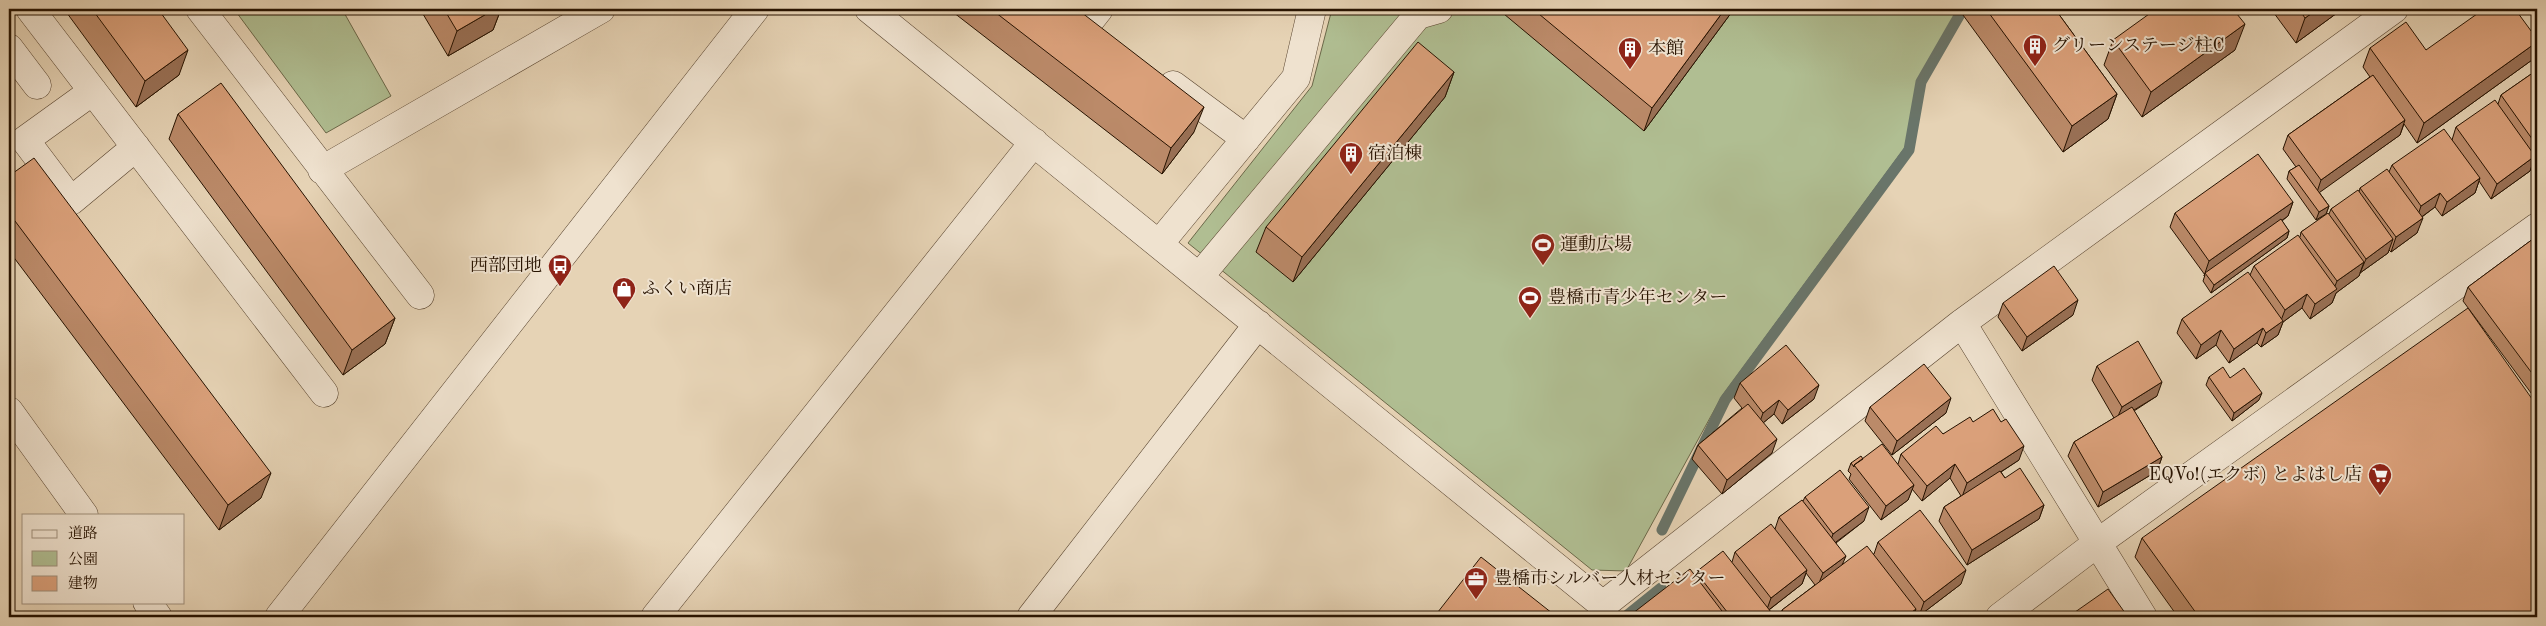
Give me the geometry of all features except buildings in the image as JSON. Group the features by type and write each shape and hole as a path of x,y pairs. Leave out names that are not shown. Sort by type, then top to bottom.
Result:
{"street":[{"path":"30,9 324,393"},
{"path":"200,9 420,295"},
{"path":"322,170 601,9"},
{"path":"279,617 755,9"},
{"path":"869,9 1603,605 1962,323 2394,9"},
{"path":"1160,244 1296,78 1312,9"},
{"path":"1199,277 1418,15 1439,9"},
{"path":"1086,13 1112,40"},
{"path":"9,48 37,85"},
{"path":"1150,69 1246,139"},
{"path":"93,91 17,146 71,201 136,147"},
{"path":"655,617 1034,142"},
{"path":"2000,617 2096,544 2537,226"},
{"path":"1962,323 2096,544 2143,617"},
{"path":"1031,617 1258,324"},
{"path":"9,410 83,514"},
{"path":"148,604 158,617"}],"green space":[{"path":"234,9 342,9 391,96 326,133"},
{"name":"豊橋市青少年センター","path":"1332,9 1960,9 1917,81 1906,146 1722,396 1626,571 1592,570 1188,243 1312,86"}],"waterway":[{"path":"1662,530 1725,400 1909,150 1921,82 1963,9"},
{"path":"1625,617 1661,588"}],"place":[{"name":"グリーンステージ柱C","path":"2035,67"},
{"name":"本館","path":"1630,70"},
{"name":"宿泊棟","path":"1351,175"},
{"name":"運動広場","path":"1543,266"},
{"name":"西部団地","path":"560,287"},
{"name":"ふくい商店","path":"624,310"},
{"name":"豊橋市青少年センター","path":"1530,319"},
{"name":"EQVo!(エクボ) とよはし店","path":"2380,496"},
{"name":"豊橋市シルバー人材センター","path":"1476,600"}]}
